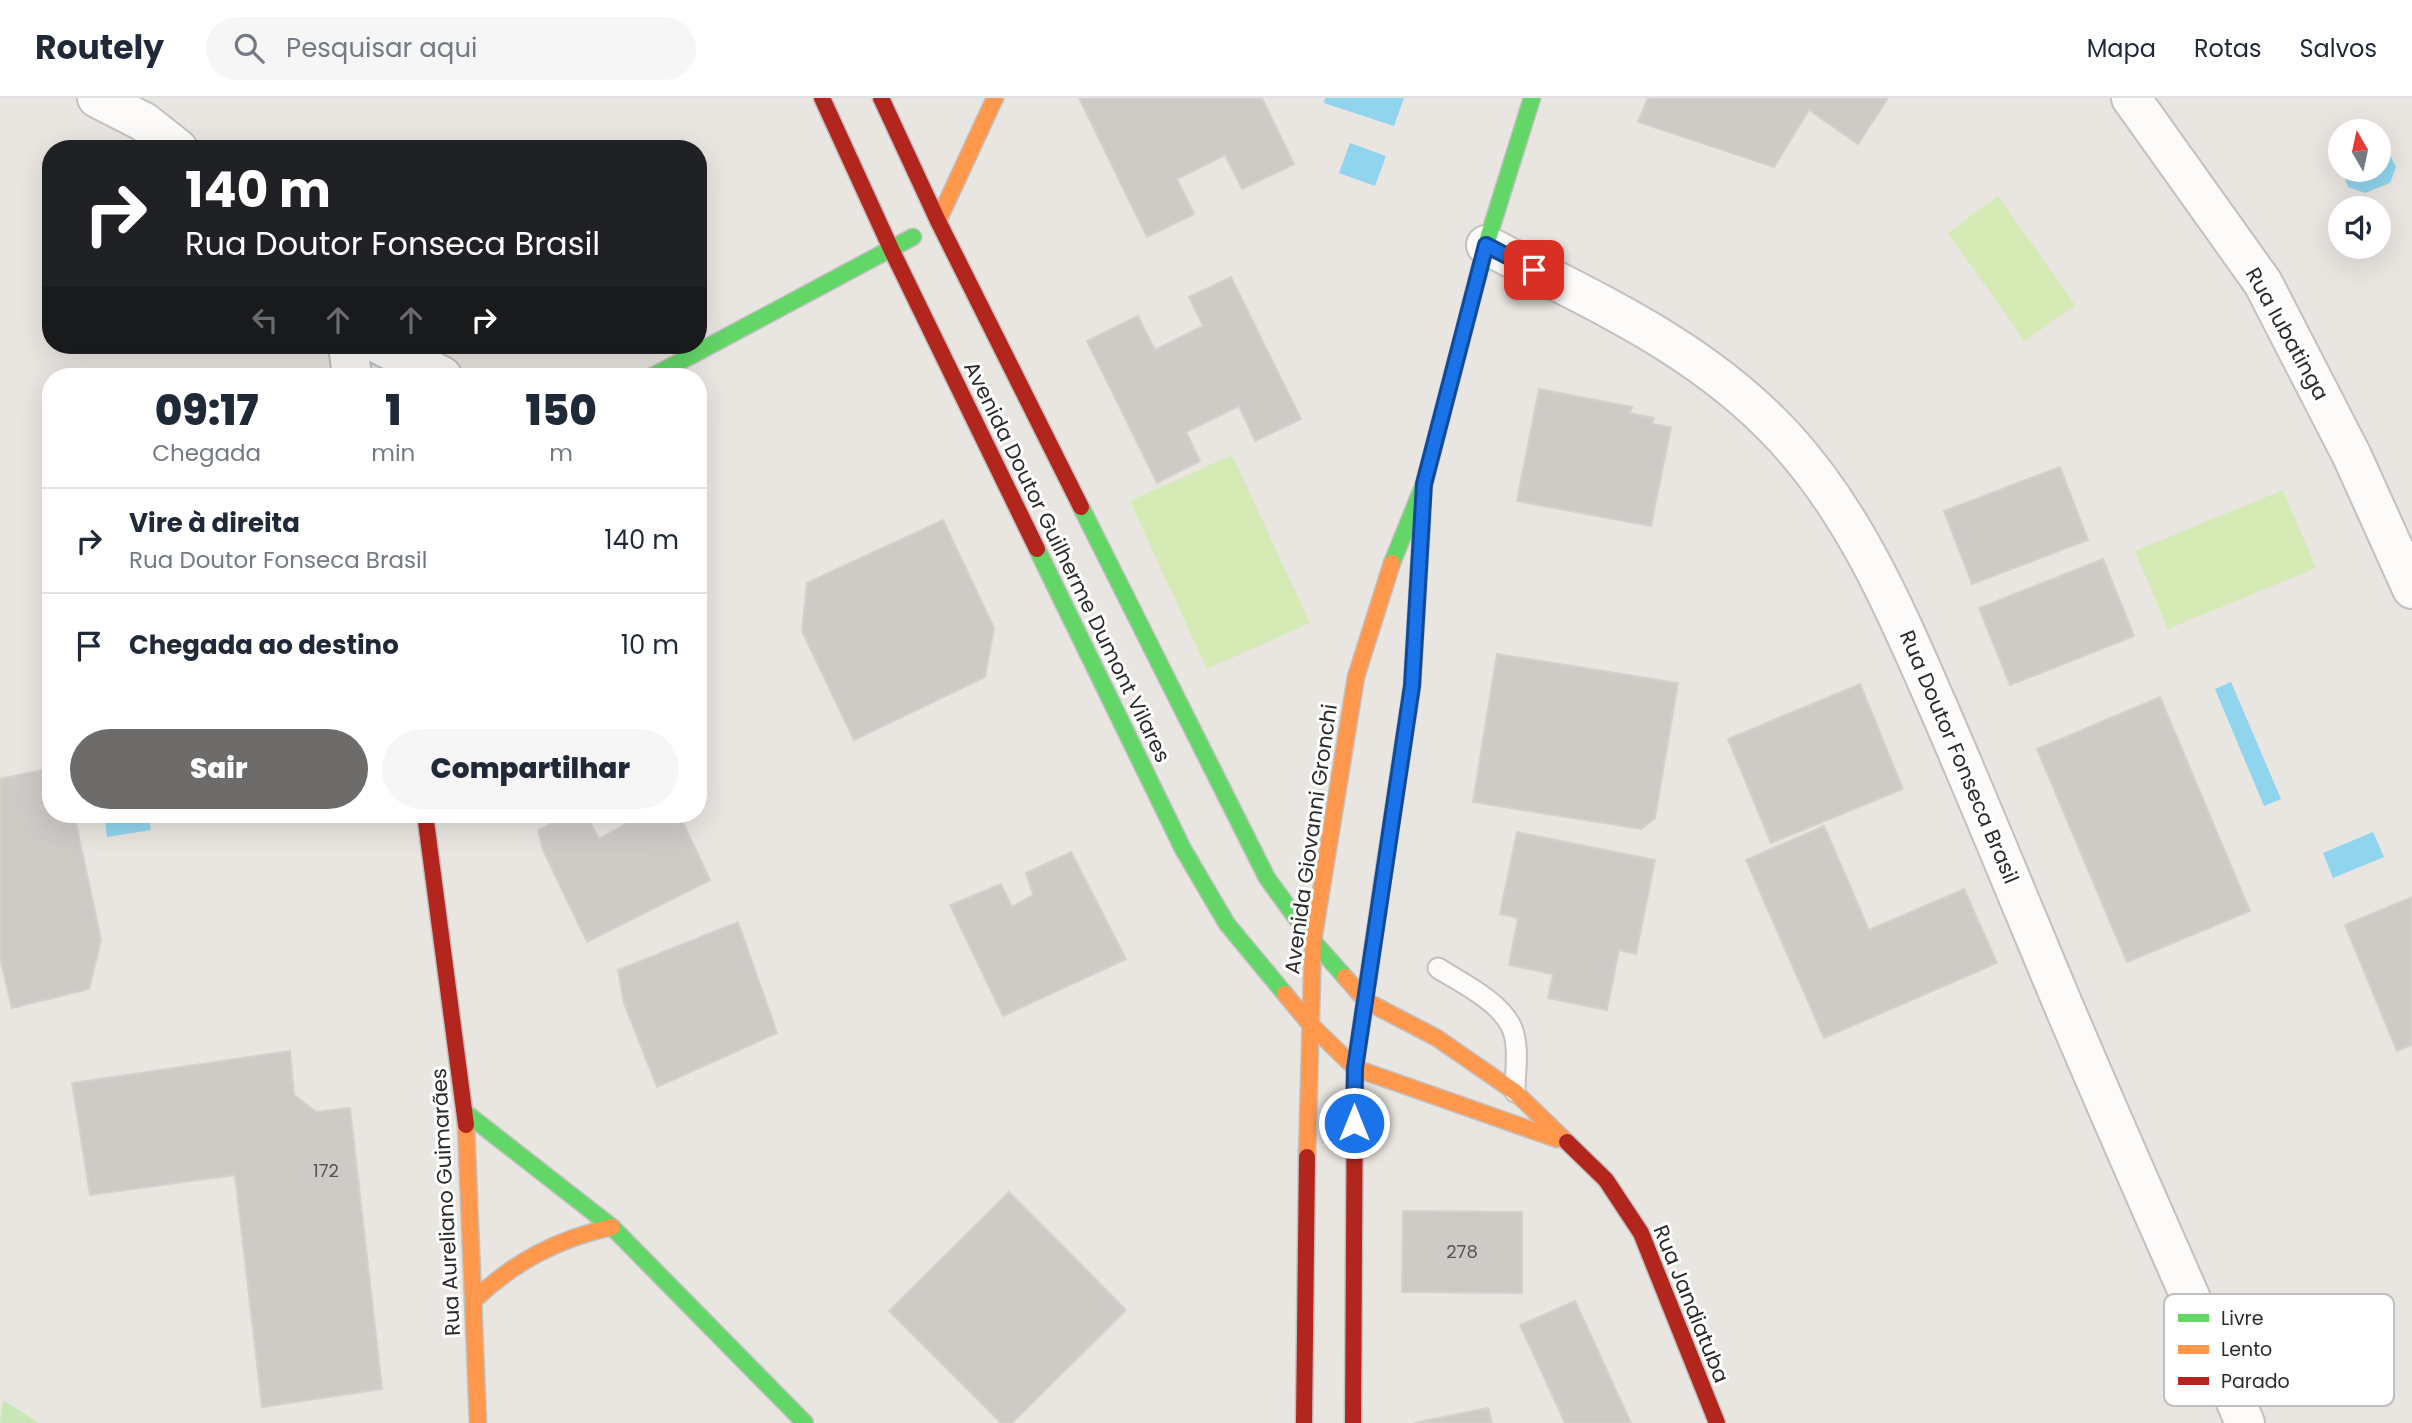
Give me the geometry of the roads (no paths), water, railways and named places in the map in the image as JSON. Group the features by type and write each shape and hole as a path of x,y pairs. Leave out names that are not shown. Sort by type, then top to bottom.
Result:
{"main road":[{"name":"Avenida Doutor Guilherme Dumont Vilares","path":"822,98 892,250 1183,849 1227,925 1308,1023 1355,1068"},
{"name":"Avenida Doutor Guilherme Dumont Vilares","path":"881,98 938,221 1254,854 1267,878 1313,941 1366,1001"},
{"path":"707,348 892,250 938,221 995,98"},
{"name":"Avenida Giovanni Gronchi","path":"1304,1423 1308,1023 1313,941 1356,677 1382,588 1424,484 1486,245 1532,98"},
{"path":"668,368 695,354"},
{"name":"Avenida Giovanni Gronchi","path":"1353,1423 1355,1068 1412,686 1424,484"},
{"name":"Rua Aureliano Guimarães","path":"426,823 466,1113 478,1423"},
{"name":"Rua Jandiatuba","path":"1366,1001 1437,1038 1515,1092 1606,1180 1641,1233 1717,1423"},
{"name":"Rua Jandiatuba","path":"1355,1068 1564,1142"},
{"path":"466,1113 612,1227 805,1423"},
{"path":"473,1301 514,1264 538,1250 587,1231 612,1227"}],"street":[{"path":"97,98 144,122 167,140"},
{"name":"Rua Iubatinga","path":"2131,98 2263,283 2353,456 2412,589"},
{"name":"Rua Doutor Fonseca Brasil","path":"1486,245 1675,344 1724,380 1782,435 1829,489 1870,557 1912,646 2066,1012 2189,1294"},
{"path":"398,354 426,368"},
{"name":"Rua Doutor Fonseca Brasil","path":"2238,1406 2245,1423"}],"lane":[{"path":"1438,968 1494,1006 1511,1026 1516,1048 1515,1092"}],"water":[{"path":"1325,98 1404,98 1394,126 1324,103"},
{"path":"1350,143 1386,156 1375,186 1339,173"},
{"path":"2391,157 2396,167 2391,180"},
{"path":"2346,182 2390,182 2365,193 2348,187"},
{"path":"2231,682 2281,799 2264,806 2215,689"},
{"path":"105,823 150,823 151,830 107,837"},
{"path":"2373,832 2384,857 2333,878 2323,853"}]}
